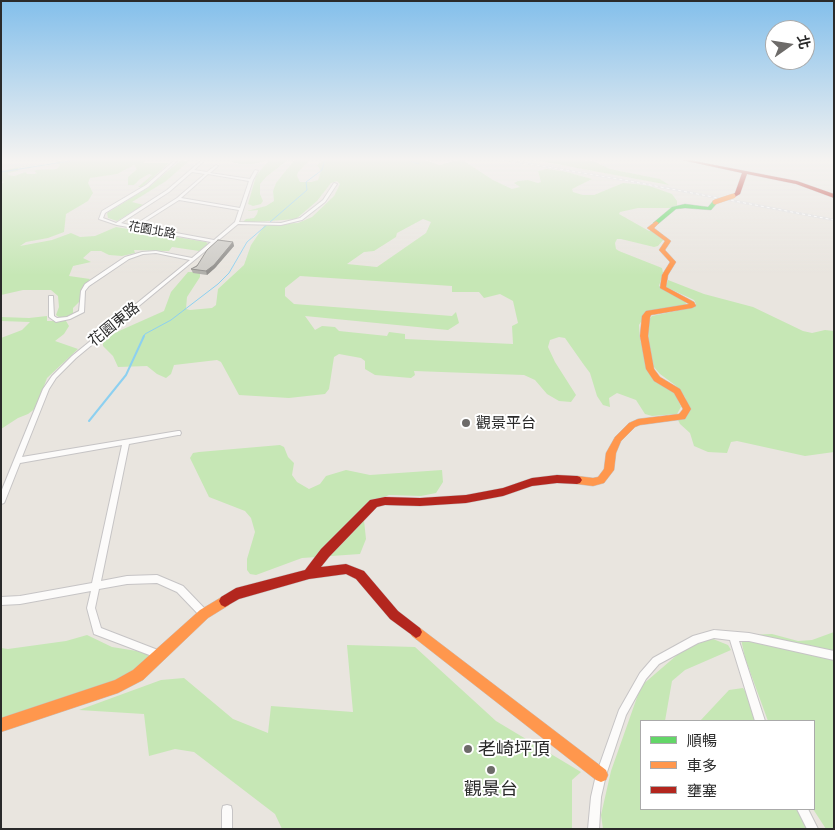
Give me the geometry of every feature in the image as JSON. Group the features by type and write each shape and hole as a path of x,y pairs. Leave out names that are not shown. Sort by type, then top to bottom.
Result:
{"street":[{"name":"花園北路","path":"129,198 100,216 100,219 117,224 214,241"},
{"path":"117,224 159,198"},
{"path":"134,227 178,198 242,209"},
{"path":"245,198 237,223 290,223 301,219 326,198"},
{"path":"309,574 325,553 374,503 385,501 420,502 466,499 503,492 532,482 557,479 574,478 593,482 601,480 609,470 611,453 618,439 632,425 638,422 682,417 687,409 677,391 657,379 650,369 644,336 646,316 650,313 686,308 692,306 692,303 663,288 665,274 673,262 663,254 662,250 668,241 650,228 674,208 685,206 709,209 715,202 728,198"},
{"name":"花園東路","path":"1,501 46,389 54,377 74,356 237,223"},
{"path":"51,297 51,316 53,319 61,320 74,317 81,312 83,291 87,285 127,258 142,253 156,252 193,258"},
{"path":"17,461 178,433"},
{"path":"126,442 91,608 97,631 160,655"},
{"path":"1,725 118,686 138,675 204,614 236,594 309,574 346,569 360,575 394,615 601,775"},
{"path":"1,600 20,600 128,580 157,578 180,589 204,614"},
{"path":"593,829 596,797 601,775 622,713 642,676 656,661 696,639 714,634 733,635 834,656"},
{"path":"733,635 760,720"},
{"path":"227,829 228,810"},
{"path":"803,810 813,829"}],"green space":[{"path":"1,198 90,198 88,201 66,214 64,232 48,238 26,242 20,246 52,240 71,233 80,237 95,236 116,227 206,242 208,244 199,251 172,247 169,251 134,250 135,253 122,256 109,255 101,251 91,251 83,258 91,262 73,266 69,276 90,279 83,289 80,301 73,308 73,314 69,317 60,318 56,315 59,307 58,296 51,290 23,290 1,295"},
{"path":"132,198 139,198 132,202 144,205 117,221 108,218 107,213"},
{"path":"250,198 262,198 263,201 261,204 253,206 248,204"},
{"path":"274,198 320,198 296,219 242,223 246,219 254,218 258,210 247,211 266,206 274,201"},
{"path":"332,198 675,198 677,206 673,208 638,208 620,212 619,214 649,231 653,231 664,239 658,246 654,247 621,239 617,239 615,243 616,249 619,251 662,268 663,273 659,286 686,303 685,306 681,307 647,312 639,325 640,339 646,362 656,378 675,393 681,407 677,414 652,416 645,414 636,400 617,393 609,398 610,407 603,405 597,396 590,373 565,338 559,337 550,340 548,347 555,362 576,395 571,402 559,401 547,394 535,380 524,375 414,371 415,375 411,378 375,375 365,369 365,361 361,358 339,354 334,357 329,389 325,394 289,398 239,395 221,362 217,360 174,365 171,374 166,378 147,366 118,367 113,356 103,346 103,342 110,335 164,311 171,292 188,272 200,272 200,277 187,297 186,309 212,308 216,305 218,289 244,265 251,245 264,226 298,223 312,217","holes":["423,219 431,222 426,233 377,267 347,264 364,252 374,251 396,237 397,233","300,276 452,286 452,292 479,292 484,298 500,294 513,301 518,323 512,326 513,344 405,339 405,334 389,332 387,336 339,331 335,327 322,326 315,330 305,316 448,330 459,323 456,312 452,316 294,304 285,296 285,288"]},
{"path":"668,280 704,294 753,307 803,331 812,333 825,330 834,331 834,452 805,456 737,441 731,442 727,453 708,452 694,446 690,433 678,420 688,408 685,397 675,385 654,367 646,332 648,320 652,316 690,308 696,304 694,300 666,287"},
{"path":"47,316 47,321 66,321 69,326 64,334 55,341 78,349 47,378 36,408 1,429 1,338 22,330 30,322 1,321 1,317 29,318"},
{"path":"280,445 284,447 288,457 294,463 292,475 297,482 309,489 320,484 326,476 346,470 370,475 442,470 443,482 436,493 421,496 389,495 369,504 363,511 366,539 360,554 302,558 256,575 250,574 247,570 247,559 255,532 251,518 245,511 209,497 190,458 193,453 199,452"},
{"path":"834,632 834,829 826,829 814,810 815,720 768,720 745,658 741,639 748,635 772,634 798,641 812,640"},
{"path":"87,635 112,647 143,652 153,659 96,692 1,719 1,648 8,649 66,641"},
{"path":"713,639 728,645 731,650 685,670 672,681 665,720 640,720 640,810 798,810 807,829 603,829 601,815 611,771 641,686 691,643"},
{"path":"347,645 415,647 496,721 581,772 572,780 572,829 282,829 275,814 194,752 175,749 149,756 144,714 79,710 161,680 184,678 233,719 268,733 271,706 353,712"},
{"path":"743,688 750,698 759,720 701,720 729,690"}],"building":[{"path":"218,240 233,242 214,265 206,271 191,269 197,266 207,250"}],"waterway":[{"path":"143,337 145,334 171,320 218,284 229,273 247,242 298,198"},
{"path":"89,421 126,375 144,336"}],"railway":[{"path":"717,198 834,220"}],"traffic: fast":[{"path":"656,223 674,208 685,206 709,209 715,202"}],"traffic: slow":[{"path":"715,202 728,198"},
{"path":"577,480 593,482 601,480 609,470 611,453 618,439 632,425 638,422 682,417 687,409 677,391 657,379 650,369 644,336 646,316 649,313 692,306 692,303 663,288 665,275 673,262 662,250 668,241 650,228 656,223"},
{"path":"1,725 118,686 138,675 204,614 225,601"},
{"path":"416,632 601,775"}],"traffic: jam":[{"path":"309,574 325,553 374,503 385,501 420,502 466,499 503,492 532,482 557,479 577,480"},
{"path":"225,601 236,594 309,574 346,569 360,575 394,615 416,632"}],"place":[{"name":"觀景平台","path":"466,423"},
{"name":"老崎坪頂","path":"468,749"},
{"name":"觀景台","path":"491,770"}]}
